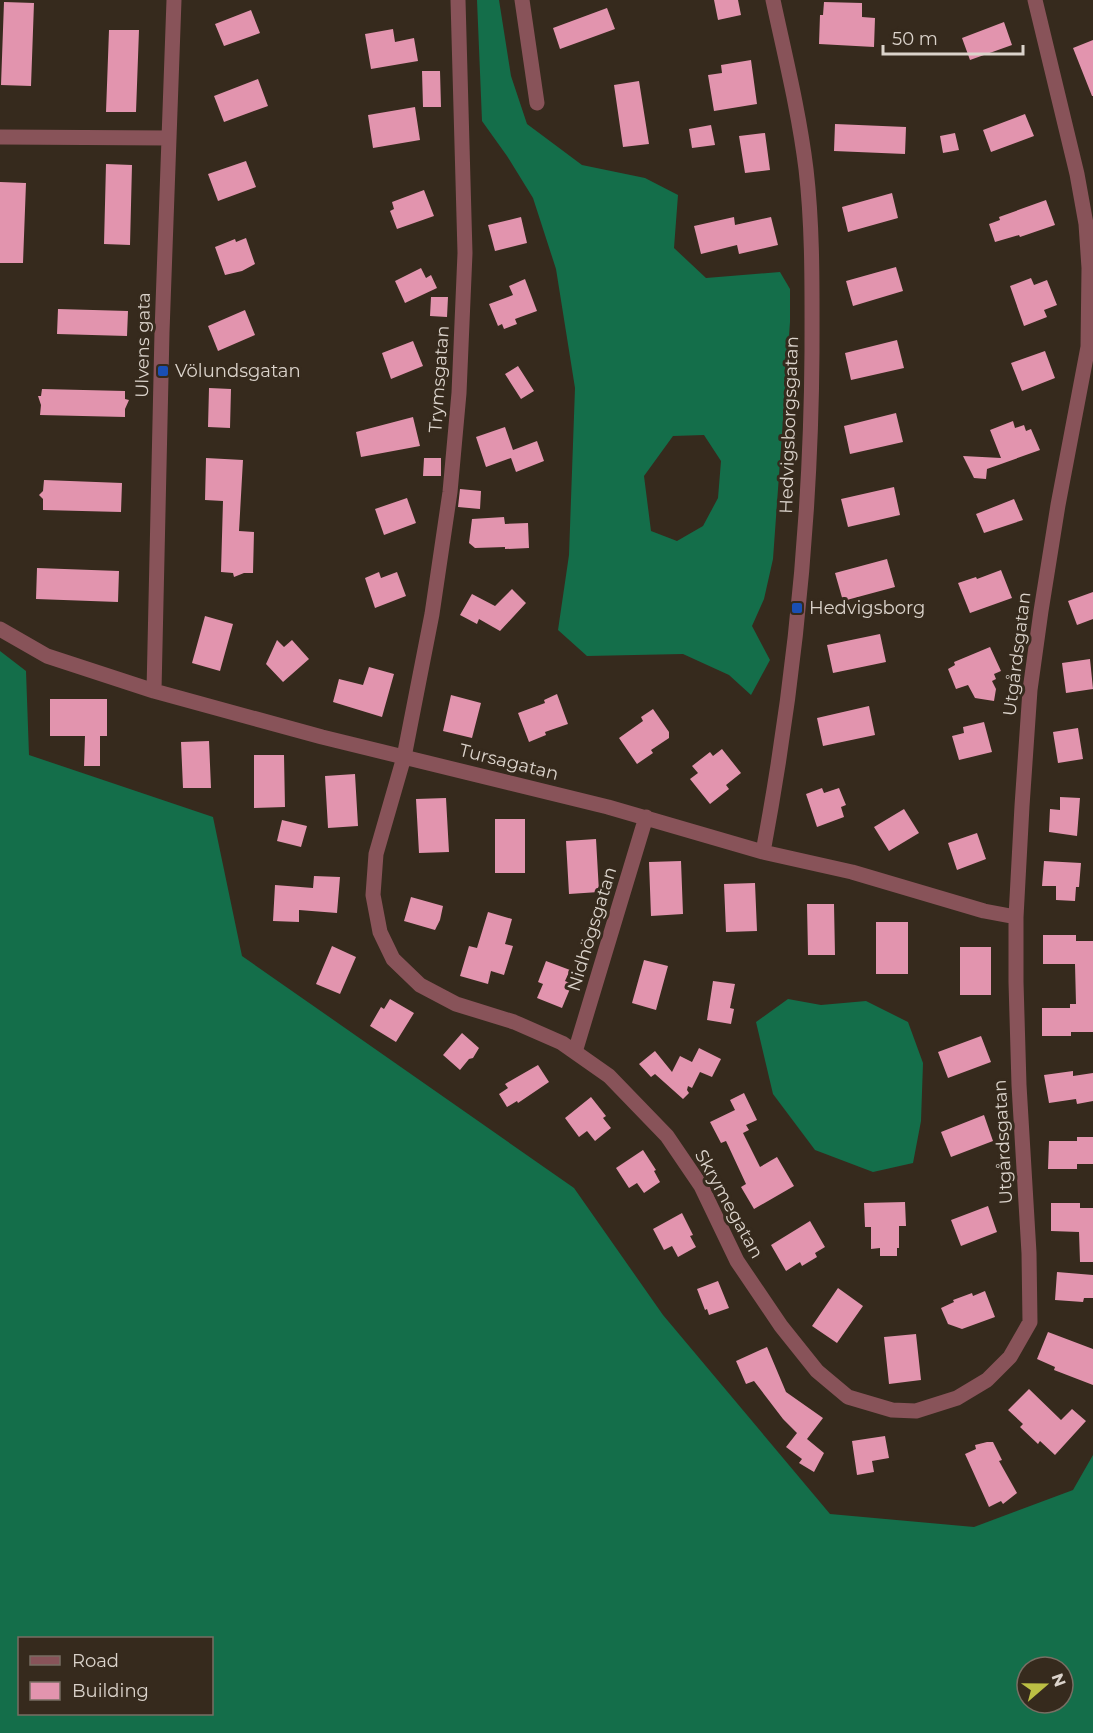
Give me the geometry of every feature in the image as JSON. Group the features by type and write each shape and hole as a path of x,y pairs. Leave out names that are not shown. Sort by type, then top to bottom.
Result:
{"street":[{"name":"Ulvens gata","path":"154,691 162,332 174,0"},
{"name":"Trymsgatan","path":"404,757 432,614 450,492 459,393 465,253 458,0"},
{"path":"522,0 537,103"},
{"name":"Hedvigsborgsgatan","path":"762,852 788,703 805,536 811,390 812,263 806,172 798,116 773,0"},
{"name":"Utgårdsgatan","path":"1030,1322 1029,1253 1018,1050 1016,917 1032,679 1058,505 1088,347 1089,268 1086,224 1077,174 1035,0"},
{"path":"0,137 169,138"},
{"name":"Tursagatan","path":"0,629 47,656 154,691 404,757 646,817 762,852 852,872 984,911 1016,917"},
{"name":"Skrymegatan","path":"404,757 376,854 373,895 380,932 393,959 420,985 456,1004 514,1022 562,1043 609,1076 667,1136 700,1186 737,1261 781,1326 817,1371 848,1397 892,1410 916,1411 957,1398 987,1380 1010,1357 1030,1322"},
{"name":"Nidhögsgatan","path":"575,1052 646,817"}],"green space":[{"path":"477,0 499,0 511,76 527,124 582,165 645,178 678,195 674,248 706,278 780,272 790,289 790,322 773,559 764,599 752,626 770,660 751,695 729,675 683,654 587,656 558,630 569,555 575,388 556,269 533,198 482,121","holes":["704,435 721,461 718,498 703,526 677,541 651,531 644,476 673,436"]},
{"path":"0,651 26,671 29,755 213,817 242,956 574,1188 663,1315 830,1514 974,1527 1073,1490 1093,1455 1093,1733 0,1733"},
{"path":"788,999 821,1005 866,1001 908,1022 923,1063 921,1121 913,1163 873,1172 815,1150 773,1094 756,1022"}],"building":[{"path":"714,0 738,0 741,15 718,20"},
{"path":"4,2 34,3 31,86 1,85"},
{"path":"824,2 862,3 862,17 875,18 874,47 819,44 820,15 823,15"},
{"path":"607,8 615,29 560,49 553,28"},
{"path":"251,10 260,33 224,46 215,24"},
{"path":"1004,22 1012,45 970,60 962,38"},
{"path":"393,29 395,42 414,38 418,61 371,69 365,34"},
{"path":"109,30 139,30 136,112 106,112"},
{"path":"1093,40 1093,96 1092,96 1073,48"},
{"path":"751,60 757,104 714,111 708,75 722,73 721,65"},
{"path":"422,71 440,71 441,107 423,107"},
{"path":"258,79 268,106 224,122 214,96"},
{"path":"639,81 649,144 623,147 614,85"},
{"path":"415,107 420,140 373,148 368,115"},
{"path":"1025,114 1034,136 991,152 983,130"},
{"path":"835,124 906,127 905,154 834,151"},
{"path":"711,125 715,145 692,148 689,129"},
{"path":"765,133 770,170 745,173 739,136"},
{"path":"955,133 959,150 943,153 940,136"},
{"path":"246,161 256,187 218,201 208,174"},
{"path":"106,164 132,165 130,245 104,244"},
{"path":"0,182 26,183 23,263 0,263"},
{"path":"424,190 434,216 397,229 390,211 394,209 392,202"},
{"path":"892,193 898,218 848,232 842,207"},
{"path":"1046,200 1055,225 1020,237 1019,235 995,242 989,224 1000,220 999,217"},
{"path":"521,217 527,243 495,251 488,225"},
{"path":"734,217 735,225 771,217 778,245 739,254 737,245 701,254 694,226"},
{"path":"246,238 255,264 242,271 225,275 215,247 235,239 236,242"},
{"path":"896,267 903,291 853,306 846,281"},
{"path":"421,268 426,278 431,275 437,288 405,303 395,281"},
{"path":"1031,278 1034,285 1047,280 1057,305 1044,310 1047,317 1024,326 1010,286"},
{"path":"525,279 537,311 515,319 517,324 504,329 502,324 498,326 489,304 513,295 509,286"},
{"path":"431,297 448,297 447,317 430,316"},
{"path":"58,309 128,311 127,336 57,334"},
{"path":"245,310 255,335 218,351 208,326"},
{"path":"897,340 904,368 851,380 845,353"},
{"path":"413,341 423,366 391,379 382,353"},
{"path":"1045,351 1055,378 1022,391 1011,363"},
{"path":"518,366 534,391 521,399 505,374"},
{"path":"209,388 231,389 230,428 208,427"},
{"path":"42,389 125,391 125,399 129,400 125,409 125,417 40,415 41,405 38,396 41,396"},
{"path":"896,413 903,442 850,454 844,426"},
{"path":"413,417 420,446 361,457 356,432"},
{"path":"1013,421 1015,428 1024,425 1026,431 1031,429 1040,450 987,469 986,479 974,478 963,456 1001,458 990,430"},
{"path":"505,427 513,450 537,441 544,461 516,472 511,458 486,467 476,437"},
{"path":"206,458 243,460 239,531 254,532 253,573 244,573 234,577 233,573 221,572 223,501 205,500"},
{"path":"424,458 441,458 441,476 423,476"},
{"path":"44,480 122,483 121,512 43,510 43,499 39,495 43,491"},
{"path":"894,487 900,515 848,527 841,499"},
{"path":"460,489 481,491 480,509 458,507"},
{"path":"407,498 416,523 384,535 375,509"},
{"path":"1014,499 1023,520 984,533 976,514"},
{"path":"504,517 505,524 528,523 529,548 475,548 469,543 472,519"},
{"path":"887,559 895,587 843,601 835,573"},
{"path":"37,568 119,571 118,602 36,599"},
{"path":"1001,570 1012,598 970,613 958,583"},
{"path":"379,572 381,578 397,572 406,596 375,608 365,578"},
{"path":"512,589 526,603 500,631 479,619 477,624 460,615 472,594 495,606"},
{"path":"1093,592 1093,619 1077,625 1068,601"},
{"path":"205,616 233,624 220,671 192,663"},
{"path":"880,634 886,662 833,673 827,645"},
{"path":"277,640 284,647 292,640 309,659 283,682 266,664"},
{"path":"990,647 1001,671 994,674 996,679 992,681 996,689 994,701 975,698 968,685 956,689 948,669 955,665 954,662"},
{"path":"1090,659 1093,689 1066,693 1062,663"},
{"path":"369,667 394,674 382,717 333,702 339,679 363,685"},
{"path":"557,694 568,724 545,732 546,735 529,742 518,713 545,703 544,700"},
{"path":"451,695 481,703 472,738 443,731"},
{"path":"50,699 107,699 107,736 100,736 100,766 84,766 85,736 50,736"},
{"path":"869,706 875,735 823,746 817,718"},
{"path":"653,709 669,732 669,738 651,750 653,753 637,764 619,738 643,721 641,717"},
{"path":"984,722 992,752 959,760 952,736 964,733 963,727"},
{"path":"1078,728 1083,759 1058,763 1053,732"},
{"path":"209,741 211,788 183,788 181,742"},
{"path":"722,749 741,773 726,785 729,789 710,804 690,779 698,773 692,766 710,752 713,756"},
{"path":"254,755 284,755 285,807 254,808"},
{"path":"355,774 358,826 328,828 325,776"},
{"path":"822,788 824,793 839,788 846,805 841,807 844,817 817,827 806,794"},
{"path":"1060,797 1080,798 1077,836 1049,832 1050,809 1060,810"},
{"path":"446,798 449,852 419,853 416,799"},
{"path":"904,809 919,833 889,851 874,827"},
{"path":"495,819 525,819 525,873 495,873"},
{"path":"282,820 307,826 301,847 277,841"},
{"path":"977,833 986,859 957,870 948,843"},
{"path":"596,839 599,892 569,894 566,841"},
{"path":"681,861 683,914 651,916 649,862"},
{"path":"1044,861 1081,863 1075,901 1056,900 1056,886 1042,886"},
{"path":"314,876 340,877 337,913 299,910 299,922 273,921 275,885 313,888"},
{"path":"755,883 757,931 726,932 724,884"},
{"path":"411,897 443,906 435,930 404,921"},
{"path":"807,904 834,904 835,955 808,955"},
{"path":"488,912 512,919 505,944 513,946 504,975 491,971 488,984 460,976 469,946 477,948"},
{"path":"876,922 908,922 908,974 876,974"},
{"path":"1043,935 1076,935 1076,941 1093,941 1093,1032 1071,1032 1071,1036 1042,1036 1042,1008 1070,1008 1070,1004 1076,1004 1075,964 1043,964"},
{"path":"332,946 356,957 340,994 316,984"},
{"path":"960,947 991,947 991,995 960,995"},
{"path":"644,960 668,966 656,1010 632,1003"},
{"path":"546,961 570,970 565,981 572,984 562,1008 537,998 543,984 538,982"},
{"path":"713,981 735,984 730,1008 734,1009 731,1024 707,1020"},
{"path":"390,999 414,1013 396,1042 370,1026 381,1007 384,1009"},
{"path":"462,1033 479,1048 473,1058 469,1059 460,1070 443,1055"},
{"path":"981,1036 991,1062 948,1078 938,1052"},
{"path":"699,1048 721,1059 712,1077 700,1072 692,1088 688,1086 689,1093 683,1099 655,1074 651,1077 639,1064 655,1051 672,1072 680,1056 692,1062"},
{"path":"538,1065 549,1082 518,1103 517,1101 507,1107 499,1094 508,1088 505,1084"},
{"path":"1073,1071 1073,1076 1093,1073 1093,1101 1077,1104 1076,1099 1049,1103 1044,1075"},
{"path":"744,1093 757,1120 746,1125 749,1130 743,1133 760,1167 777,1157 794,1186 754,1209 741,1187 746,1184 726,1141 721,1143 710,1122 735,1110 730,1100"},
{"path":"591,1097 606,1116 603,1118 611,1128 595,1141 587,1131 579,1137 565,1118"},
{"path":"984,1115 993,1141 951,1157 941,1132"},
{"path":"1077,1137 1093,1137 1093,1164 1077,1164 1077,1169 1048,1169 1049,1141 1077,1141"},
{"path":"643,1150 656,1170 654,1171 660,1182 644,1193 637,1183 629,1188 616,1168"},
{"path":"905,1202 906,1226 899,1226 897,1256 880,1256 880,1248 871,1249 871,1227 865,1227 864,1203"},
{"path":"1051,1203 1080,1203 1080,1208 1093,1208 1093,1262 1080,1262 1079,1232 1051,1231"},
{"path":"988,1206 997,1232 961,1246 951,1220"},
{"path":"682,1213 696,1247 678,1257 672,1246 664,1250 653,1229"},
{"path":"810,1221 825,1247 815,1253 817,1257 802,1266 800,1262 786,1271 771,1245"},
{"path":"1057,1272 1093,1275 1093,1298 1084,1298 1083,1302 1055,1300"},
{"path":"718,1281 729,1308 709,1315 697,1289"},
{"path":"838,1288 863,1306 837,1343 812,1326"},
{"path":"985,1291 995,1317 962,1329 948,1324 941,1308 954,1302 953,1300"},
{"path":"1048,1332 1093,1349 1093,1385 1054,1370 1055,1367 1037,1359"},
{"path":"916,1334 921,1380 889,1384 884,1337"},
{"path":"767,1347 786,1392 823,1418 807,1439 824,1453 814,1472 799,1463 802,1459 786,1447 797,1433 783,1419 754,1381 746,1384 736,1361"},
{"path":"1029,1389 1061,1420 1072,1409 1086,1421 1055,1455 1040,1441 1038,1444 1020,1427 1023,1424 1008,1410"},
{"path":"885,1436 889,1458 872,1461 874,1472 857,1475 852,1441"},
{"path":"993,1442 1002,1460 999,1461 1017,1493 1003,1504 1001,1501 989,1507 965,1454 976,1449 975,1445"}],"place":[{"name":"Völundsgatan","path":"163,371"},
{"name":"Hedvigsborg","path":"797,608"}]}
